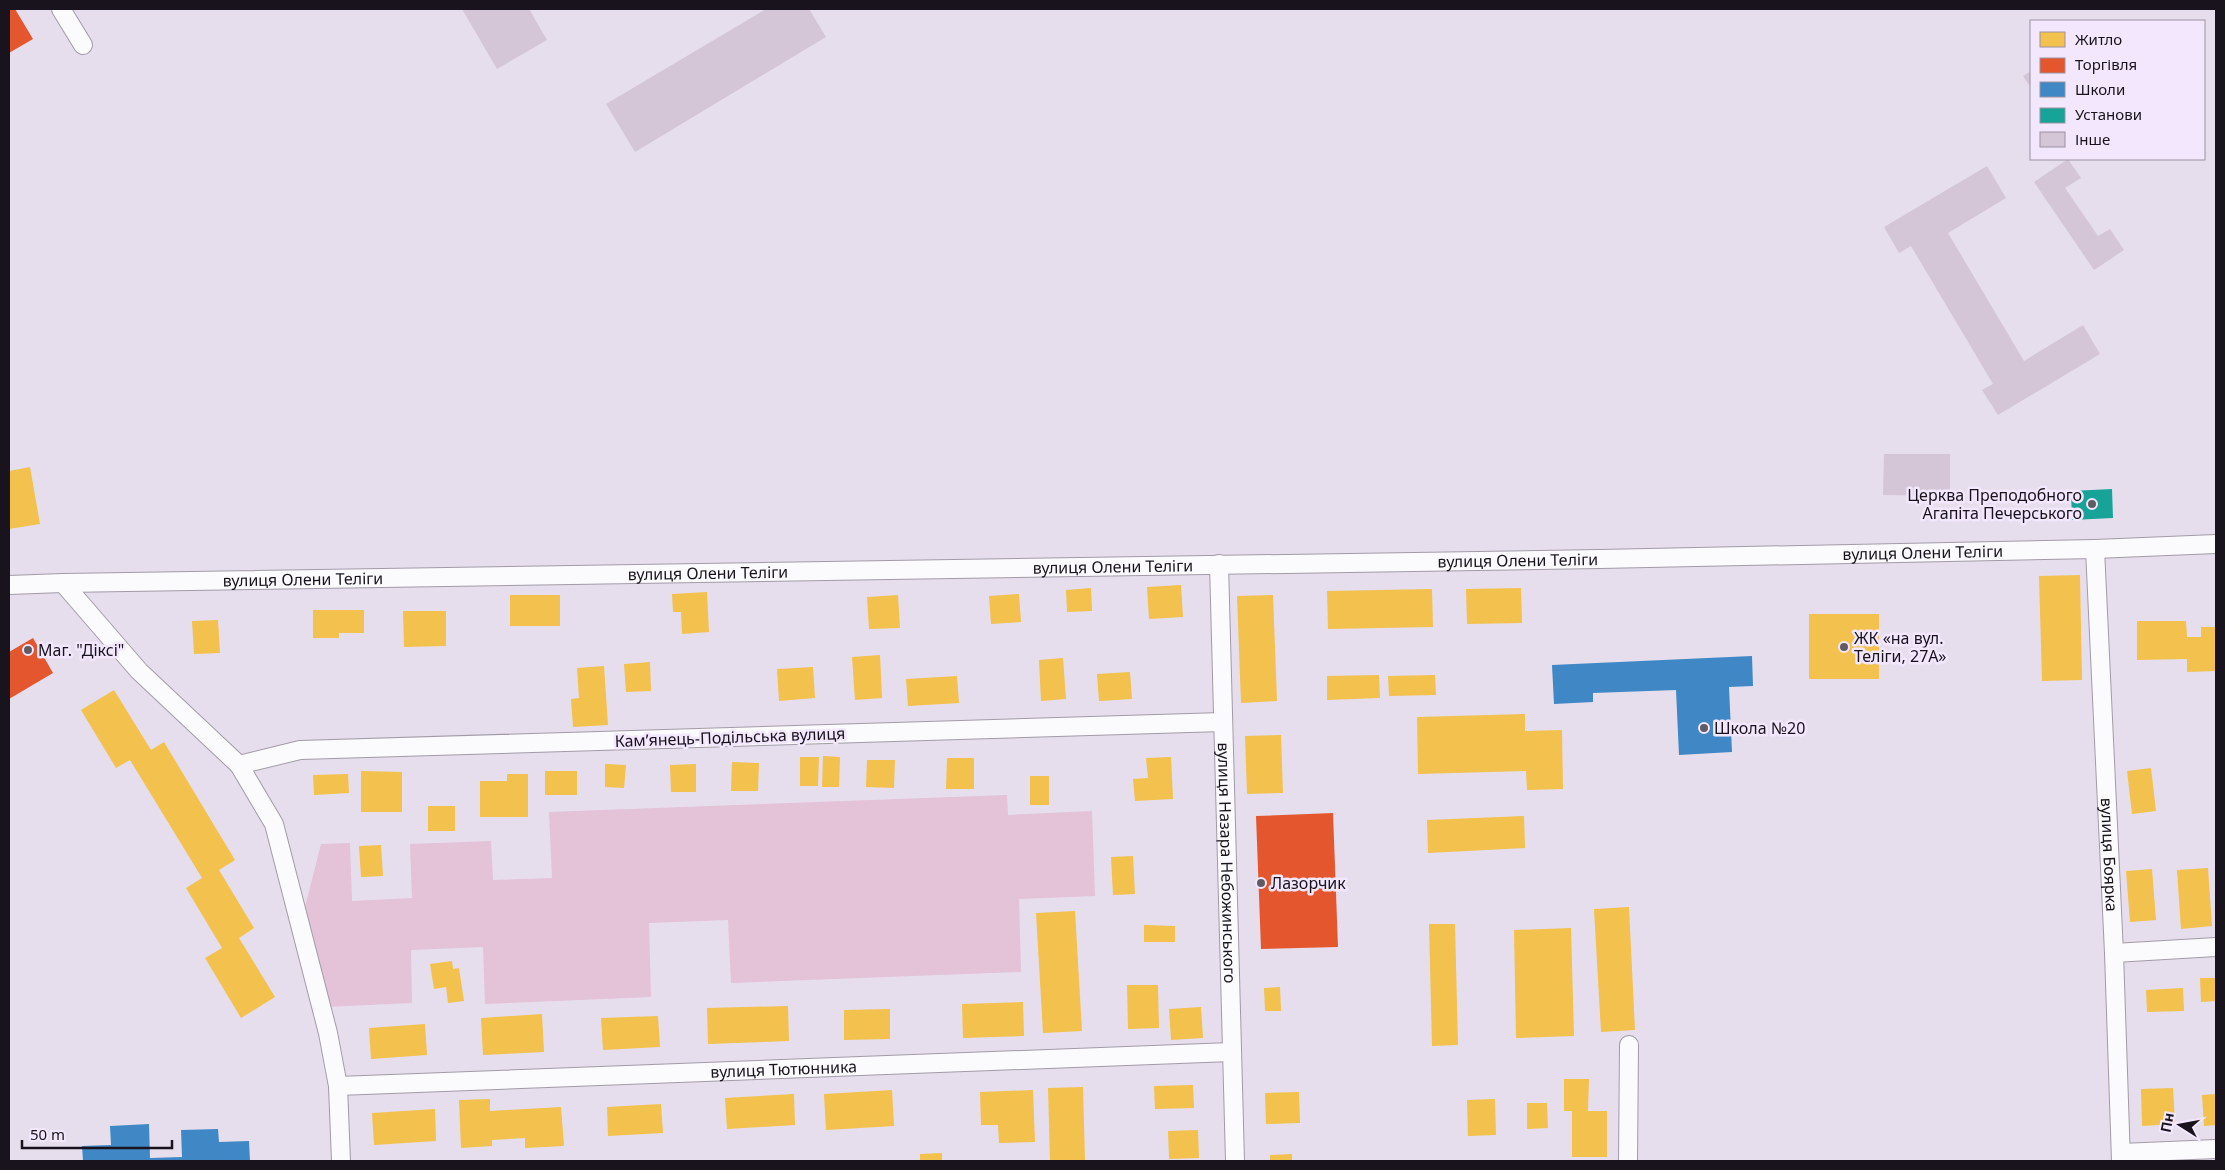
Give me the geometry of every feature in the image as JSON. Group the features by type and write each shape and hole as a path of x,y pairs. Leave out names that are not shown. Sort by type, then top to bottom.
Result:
{"street":[{"path":"61,9 83,45"},
{"name":"вулиця Олени Теліги","path":"9,585 2095,549 2216,544"},
{"name":"вулиця Боярка","path":"2095,549 2114,953 2121,1157"},
{"name":"вулиця Назара Небожинського","path":"1219,564 1235,1161"},
{"path":"63,583 139,671 239,765 274,824 328,1033 338,1086 341,1161"},
{"name":"Камʼянець-Подільська вулиця","path":"239,765 300,750 1223,722"},
{"path":"2114,953 2216,947"},
{"path":"1628,1161 1629,1045"},
{"name":"вулиця Тютюнника","path":"338,1086 1231,1052"},
{"path":"2121,1157 2216,1149"}],"shaded area":[{"path":"1007,795 1008,815 1092,811 1095,896 1019,899 1021,972 731,983 728,920 649,923 651,997 485,1004 483,947 411,950 412,1003 326,1007 303,915 321,844 350,843 352,901 412,898 410,844 491,841 493,880 552,878 549,812"}],"building: Житло":[{"path":"30,467 40,524 9,529 9,471"},
{"path":"2080,575 2082,680 2042,681 2039,576"},
{"path":"1181,585 1183,617 1149,619 1147,587"},
{"path":"1091,588 1092,611 1067,612 1066,590"},
{"path":"1521,588 1522,623 1467,624 1466,589"},
{"path":"1432,589 1433,627 1328,629 1327,591"},
{"path":"707,592 709,632 682,634 681,612 673,612 672,594"},
{"path":"1019,594 1021,622 991,624 989,596"},
{"path":"510,595 560,595 560,626 510,626"},
{"path":"898,595 900,628 869,629 867,597"},
{"path":"1273,595 1277,701 1241,703 1237,596"},
{"path":"313,610 364,610 364,633 339,633 339,638 313,638"},
{"path":"403,611 446,611 446,646 404,647"},
{"name":"ЖК «на вул. Теліги, 27А»","path":"1809,614 1879,614 1879,679 1809,679"},
{"path":"218,620 220,653 194,654 192,621"},
{"path":"2137,621 2186,621 2187,637 2201,637 2201,627 2216,627 2216,671 2187,672 2187,659 2137,660"},
{"path":"880,655 882,698 855,700 852,657"},
{"path":"1063,658 1066,699 1041,701 1039,660"},
{"path":"650,662 651,691 626,692 624,664"},
{"path":"604,666 608,725 573,727 571,699 579,698 577,668"},
{"path":"813,667 815,698 779,701 777,669"},
{"path":"1130,672 1132,699 1099,701 1097,674"},
{"path":"1379,675 1380,698 1327,700 1327,676"},
{"path":"1435,675 1436,695 1389,696 1388,676"},
{"path":"957,676 959,703 908,706 906,679"},
{"path":"114,690 151,750 164,742 235,860 219,870 254,928 239,938 275,997 241,1018 205,958 222,948 186,888 202,878 130,760 116,768 81,710"},
{"path":"1525,714 1525,731 1562,730 1563,789 1527,790 1526,771 1418,774 1417,717"},
{"path":"1281,735 1283,793 1247,794 1245,736"},
{"path":"823,756 840,757 839,787 822,787"},
{"path":"800,757 819,757 818,786 800,786"},
{"path":"1171,757 1173,799 1135,801 1133,779 1148,778 1146,758"},
{"path":"947,758 974,758 974,789 946,789"},
{"path":"867,760 895,760 894,788 866,787"},
{"path":"732,762 759,763 758,791 731,791"},
{"path":"605,764 626,765 624,788 605,787"},
{"path":"696,764 696,792 671,792 670,765"},
{"path":"2151,768 2156,811 2132,814 2127,771"},
{"path":"361,771 402,772 402,812 361,812"},
{"path":"545,771 577,771 577,795 545,795"},
{"path":"348,774 349,793 314,795 313,775"},
{"path":"507,774 528,774 528,817 480,817 480,781 507,781"},
{"path":"1030,776 1049,776 1049,805 1030,805"},
{"path":"428,806 455,806 455,831 428,831"},
{"path":"1524,816 1525,848 1428,853 1427,820"},
{"path":"381,845 383,876 361,877 359,846"},
{"path":"1133,856 1135,894 1113,895 1111,857"},
{"path":"2208,868 2212,926 2181,929 2177,870"},
{"path":"2152,869 2156,920 2130,922 2126,871"},
{"path":"1629,907 1635,1030 1601,1032 1594,909"},
{"path":"1075,911 1082,1031 1043,1033 1036,913"},
{"path":"1429,924 1455,924 1458,1045 1432,1046"},
{"path":"1144,925 1175,926 1175,942 1144,942"},
{"path":"1571,928 1574,1036 1516,1038 1514,930"},
{"path":"452,961 453,969 459,968 464,1001 448,1003 446,987 434,989 430,964"},
{"path":"2200,978 2216,978 2216,1001 2201,1002"},
{"path":"1127,985 1158,985 1159,1028 1128,1029"},
{"path":"1280,987 1281,1011 1265,1011 1264,988"},
{"path":"2183,988 2184,1011 2147,1012 2146,990"},
{"path":"1023,1002 1024,1036 963,1038 962,1004"},
{"path":"788,1006 789,1041 708,1044 707,1008"},
{"path":"1201,1007 1203,1038 1171,1040 1169,1009"},
{"path":"890,1009 890,1039 844,1040 844,1010"},
{"path":"542,1014 544,1052 483,1055 481,1018"},
{"path":"658,1016 660,1047 603,1050 601,1018"},
{"path":"425,1024 427,1055 371,1059 369,1028"},
{"path":"1564,1079 1589,1079 1588,1111 1607,1111 1607,1157 1572,1157 1572,1111 1564,1111"},
{"path":"1193,1085 1194,1108 1155,1109 1154,1086"},
{"path":"1083,1087 1085,1161 1050,1161 1048,1088"},
{"path":"2173,1088 2175,1124 2142,1126 2141,1089"},
{"path":"892,1090 894,1126 826,1130 824,1094"},
{"path":"1033,1090 1035,1142 999,1143 998,1125 981,1125 980,1092"},
{"path":"1299,1092 1300,1123 1266,1124 1265,1093"},
{"path":"794,1094 795,1125 727,1129 725,1098"},
{"path":"2216,1094 2216,1125 2204,1126 2202,1095"},
{"path":"490,1099 490,1111 561,1107 564,1146 525,1148 525,1138 492,1140 492,1146 461,1148 459,1100"},
{"path":"1495,1099 1496,1135 1468,1136 1467,1100"},
{"path":"1527,1103 1547,1103 1548,1128 1527,1129"},
{"path":"661,1104 663,1133 608,1136 607,1107"},
{"path":"435,1109 436,1141 374,1145 372,1113"},
{"path":"1198,1130 1199,1158 1169,1159 1168,1131"},
{"path":"942,1153 942,1161 920,1161 920,1154"},
{"path":"1292,1154 1292,1161 1270,1161 1270,1155"}],"building: Торгівля":[{"path":"9,9 15,9 33,39 9,53"},
{"path":"33,638 53,673 9,699 9,652"},
{"path":"1333,813 1338,947 1261,949 1256,816"}],"building: Школи":[{"name":"Школа №20","path":"1752,656 1753,686 1729,687 1732,752 1679,755 1676,690 1593,693 1593,702 1554,704 1552,665"},
{"path":"149,1124 150,1158 182,1157 181,1130 218,1129 219,1142 249,1141 250,1161 83,1161 82,1146 111,1145 110,1126"}],"building: Установи":[{"name":"Церква Преподобного Агапіта Печерського","path":"2112,489 2113,518 2072,520 2071,491"}],"building: Інше":[{"path":"462,9 529,9 547,40 497,69"},
{"path":"766,9 809,9 826,37 635,152 606,104"},
{"path":"2030,72 2030,86 2023,76"},
{"path":"2069,160 2081,178 2065,188 2098,236 2110,229 2124,250 2094,270 2034,182"},
{"path":"1987,166 2006,198 1948,233 2024,361 2083,325 2100,354 1998,415 1982,390 1993,384 1911,246 1899,253 1884,227"},
{"path":"1884,454 1950,454 1950,496 1883,495"}],"place":[{"name":"Церква Преподобного Агапіта Печерського","path":"2092,504"},
{"name":"ЖК «на вул. Теліги, 27А»","path":"1844,647"},
{"name":"Маг. \"Діксі\"","path":"28,650"},
{"name":"Школа №20","path":"1704,728"},
{"name":"Лазорчик","path":"1261,883"}]}
